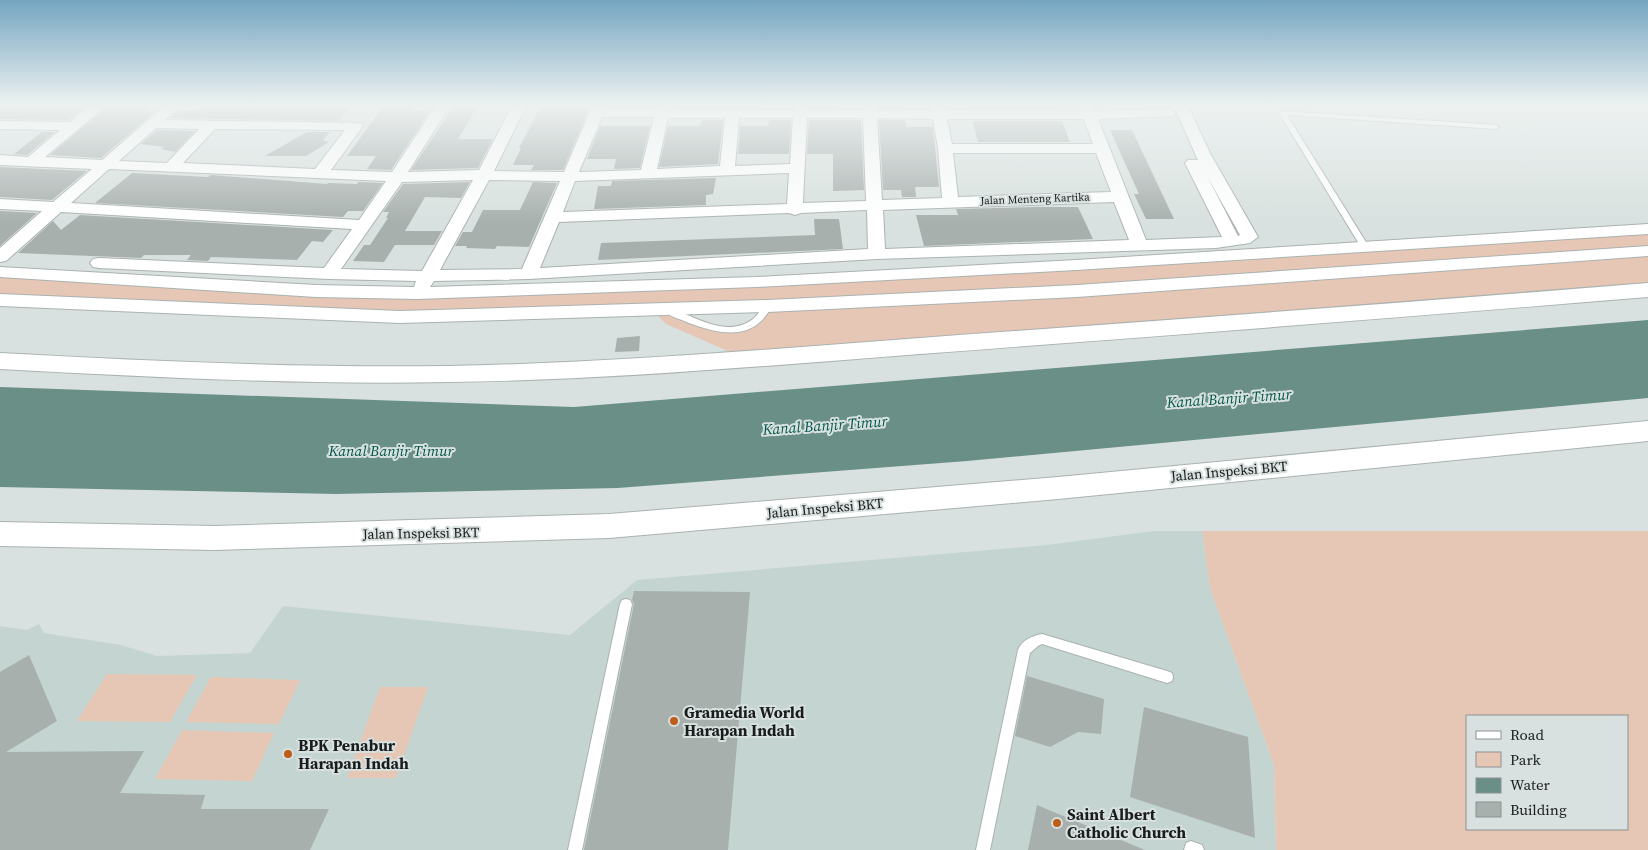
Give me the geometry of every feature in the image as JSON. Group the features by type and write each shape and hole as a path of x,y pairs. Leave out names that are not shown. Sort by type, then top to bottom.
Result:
{"street":[{"path":"32,160 52,144"},
{"path":"0,258 130,144"},
{"path":"171,166 193,144"},
{"path":"320,173 342,144"},
{"path":"328,274 418,144"},
{"path":"400,318 428,276 500,144"},
{"path":"529,274 584,144"},
{"path":"648,174 655,144"},
{"path":"727,170 729,144"},
{"path":"796,210 799,144"},
{"path":"872,144 877,254"},
{"path":"944,144 950,201"},
{"path":"1100,144 1138,246"},
{"path":"0,258 328,274 428,276 529,274 877,254 1138,246 1247,240 1250,237 1195,144"},
{"path":"945,148 1102,149"},
{"path":"0,160 397,177 484,175 570,177 798,168"},
{"name":"Jalan Menteng Kartika","path":"554,217 796,210 950,201 1120,197"},
{"path":"0,204 364,224"},
{"path":"0,272 316,291 417,293 756,282 1085,265 1648,229"},
{"path":"0,300 400,318 768,306 1077,291 1648,251"},
{"path":"0,361 268,373 450,374 536,372 649,366 1067,336 1648,290"},
{"name":"Jalan Inspeksi BKT","path":"0,534 215,538 609,526 1058,488 1648,431"}],"lane":[{"path":"1301,144 1365,247"},
{"path":"575,850 626,604"},
{"path":"983,850 1024,650 1027,646 1042,639 1167,677"},
{"path":"1191,850 1191,848 1197,850"}],"shaded area":[{"path":"1154,531 1202,531 1210,588 1274,765 1276,850 0,850 0,626 27,630 39,624 44,633 121,645 157,656 250,653 283,606 570,635 637,580 1047,545"}],"green space":[{"path":"1648,226 1648,289 746,359 666,324 659,317 664,309 709,328 744,328 768,306 322,315 0,300 0,272 316,291 756,282"},
{"path":"1202,531 1648,531 1648,850 1276,850 1274,765 1210,588"},
{"path":"107,674 197,675 170,722 77,721"},
{"path":"211,677 300,680 279,724 186,722"},
{"path":"380,687 428,687 396,778 347,778"},
{"path":"182,730 274,733 252,781 155,779"}],"water":[{"name":"Kanal Banjir Timur","path":"1648,320 1648,398 967,461 618,488 336,494 0,487 0,387 574,407"}],"building":[{"path":"27,144 41,144 27,155 14,154"},
{"path":"64,144 118,144 101,158 50,155"},
{"path":"141,144 183,144 175,152 161,149 164,147"},
{"path":"287,144 326,144 306,156 265,156"},
{"path":"356,144 408,144 391,170 367,169 376,156 347,156"},
{"path":"429,144 491,144 478,168 411,170"},
{"path":"521,144 574,144 563,170 531,170 534,165 513,165 521,148 519,148"},
{"path":"593,144 646,144 640,168 614,169 616,159 587,159"},
{"path":"664,144 720,144 718,164 659,167"},
{"path":"739,144 790,144 789,154 738,154"},
{"path":"808,144 862,144 864,190 833,191 833,154 807,154"},
{"path":"880,144 935,144 939,187 915,187 916,197 902,197 901,190 883,190"},
{"path":"1116,144 1138,144 1174,219 1146,219 1134,194 1139,194"},
{"path":"0,167 87,171 52,200 0,197"},
{"path":"132,173 208,177 211,175 327,184 383,183 363,211 348,211 343,217 95,203"},
{"path":"716,178 713,194 706,195 706,205 594,209 598,186 611,186 612,181"},
{"path":"470,182 461,198 425,197 405,231 442,231 434,245 395,245 384,262 353,261 364,245 370,245 388,218 386,218 389,212 383,212 403,184"},
{"path":"533,182 557,183 529,247 497,246 495,249 455,246 463,232 472,232 483,210 520,210"},
{"path":"1078,207 1093,239 924,246 916,215 958,215 956,209"},
{"path":"0,211 37,213 0,246"},
{"path":"80,215 333,230 323,242 312,241 297,260 211,257 208,261 187,260 191,255 144,255 141,258 18,253 53,221 61,230"},
{"path":"814,219 839,219 843,249 598,260 601,243 815,235"},
{"path":"640,336 639,351 615,352 617,338"},
{"name":"Gramedia World Harapan Indah","path":"634,591 750,592 728,850 584,850 634,604 632,600"},
{"path":"29,655 57,721 6,752 144,751 120,793 205,795 201,809 329,809 310,850 0,850 0,672"},
{"path":"1027,676 1104,699 1101,734 1078,732 1050,747 1015,736"},
{"path":"1144,707 1248,737 1255,838 1130,797"},
{"name":"Saint Albert Catholic Church","path":"1037,805 1145,850 1028,850"}],"place":[{"name":"Gramedia World Harapan Indah","path":"674,721"},
{"name":"BPK Penabur Harapan Indah","path":"288,754"},
{"name":"Saint Albert Catholic Church","path":"1057,823"}]}
